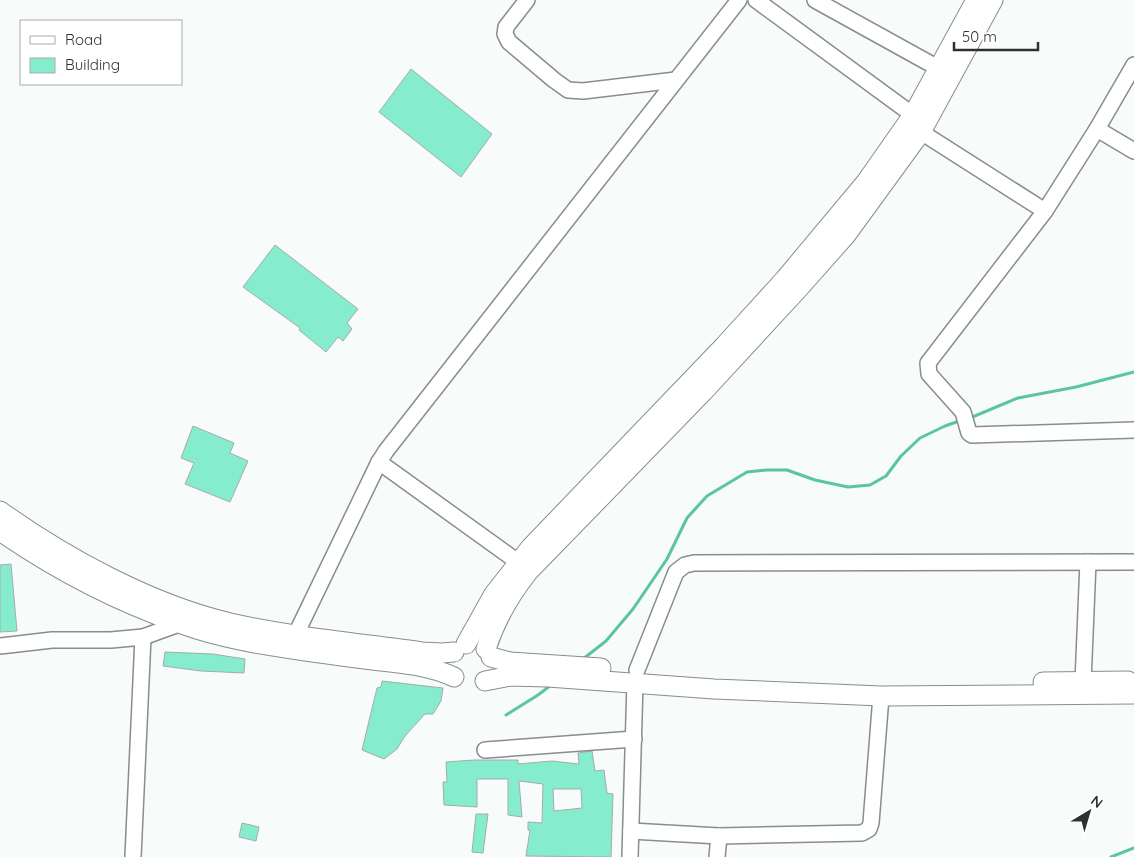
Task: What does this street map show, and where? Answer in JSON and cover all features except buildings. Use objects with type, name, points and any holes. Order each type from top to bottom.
[{"type":"main road","points":[[454,677],[450,664],[494,594],[518,562],[718,353],[785,279],[917,124],[938,68],[976,0]]},
{"type":"main road","points":[[485,681],[493,668],[489,653],[498,618],[515,589],[528,572],[703,392],[799,288],[864,212],[993,0]]},
{"type":"main road","points":[[0,510],[47,542],[86,564],[161,600],[192,612],[230,623],[296,634],[422,652],[442,653],[473,644],[510,662],[636,676],[817,684],[1134,681]]},
{"type":"main road","points":[[0,531],[65,572],[108,593],[179,624],[231,638],[286,648],[417,665],[444,672],[466,685],[472,686],[485,681],[510,676],[548,677],[572,670]]},
{"type":"main road","points":[[636,676],[714,688],[881,696],[1134,694]]},
{"type":"street","points":[[527,0],[506,27],[505,34],[508,42],[568,90],[583,91],[676,80]]},
{"type":"street","points":[[296,634],[379,462],[579,202],[738,0]]},
{"type":"street","points":[[756,0],[917,124],[1045,211]]},
{"type":"street","points":[[815,0],[938,68]]},
{"type":"street","points":[[1134,65],[1097,129],[1045,211],[928,363],[929,374],[963,412],[969,433],[972,435],[993,436],[1134,430]]},
{"type":"street","points":[[1097,129],[1134,151]]},
{"type":"street","points":[[379,462],[518,562]]},
{"type":"street","points":[[1083,682],[1088,562]]},
{"type":"street","points":[[630,857],[636,676],[676,572],[684,565],[703,563],[1134,562]]},
{"type":"street","points":[[0,646],[52,640],[112,640],[143,637],[179,624]]},
{"type":"street","points":[[133,857],[143,637]]},
{"type":"street","points":[[631,831],[719,836],[862,833],[869,829],[871,823],[881,696]]},
{"type":"street","points":[[485,750],[634,739]]},
{"type":"street","points":[[716,857],[719,836]]},
{"type":"waterway","points":[[970,418],[1018,398],[1076,387],[1134,372]]},
{"type":"waterway","points":[[583,659],[606,641],[633,609],[667,559],[687,518],[707,496],[747,472],[767,470],[787,470],[815,480],[848,487],[870,485],[886,476],[901,456],[920,438],[962,420]]},
{"type":"waterway","points":[[506,715],[551,685]]},
{"type":"waterway","points":[[1111,857],[1134,848]]}]
